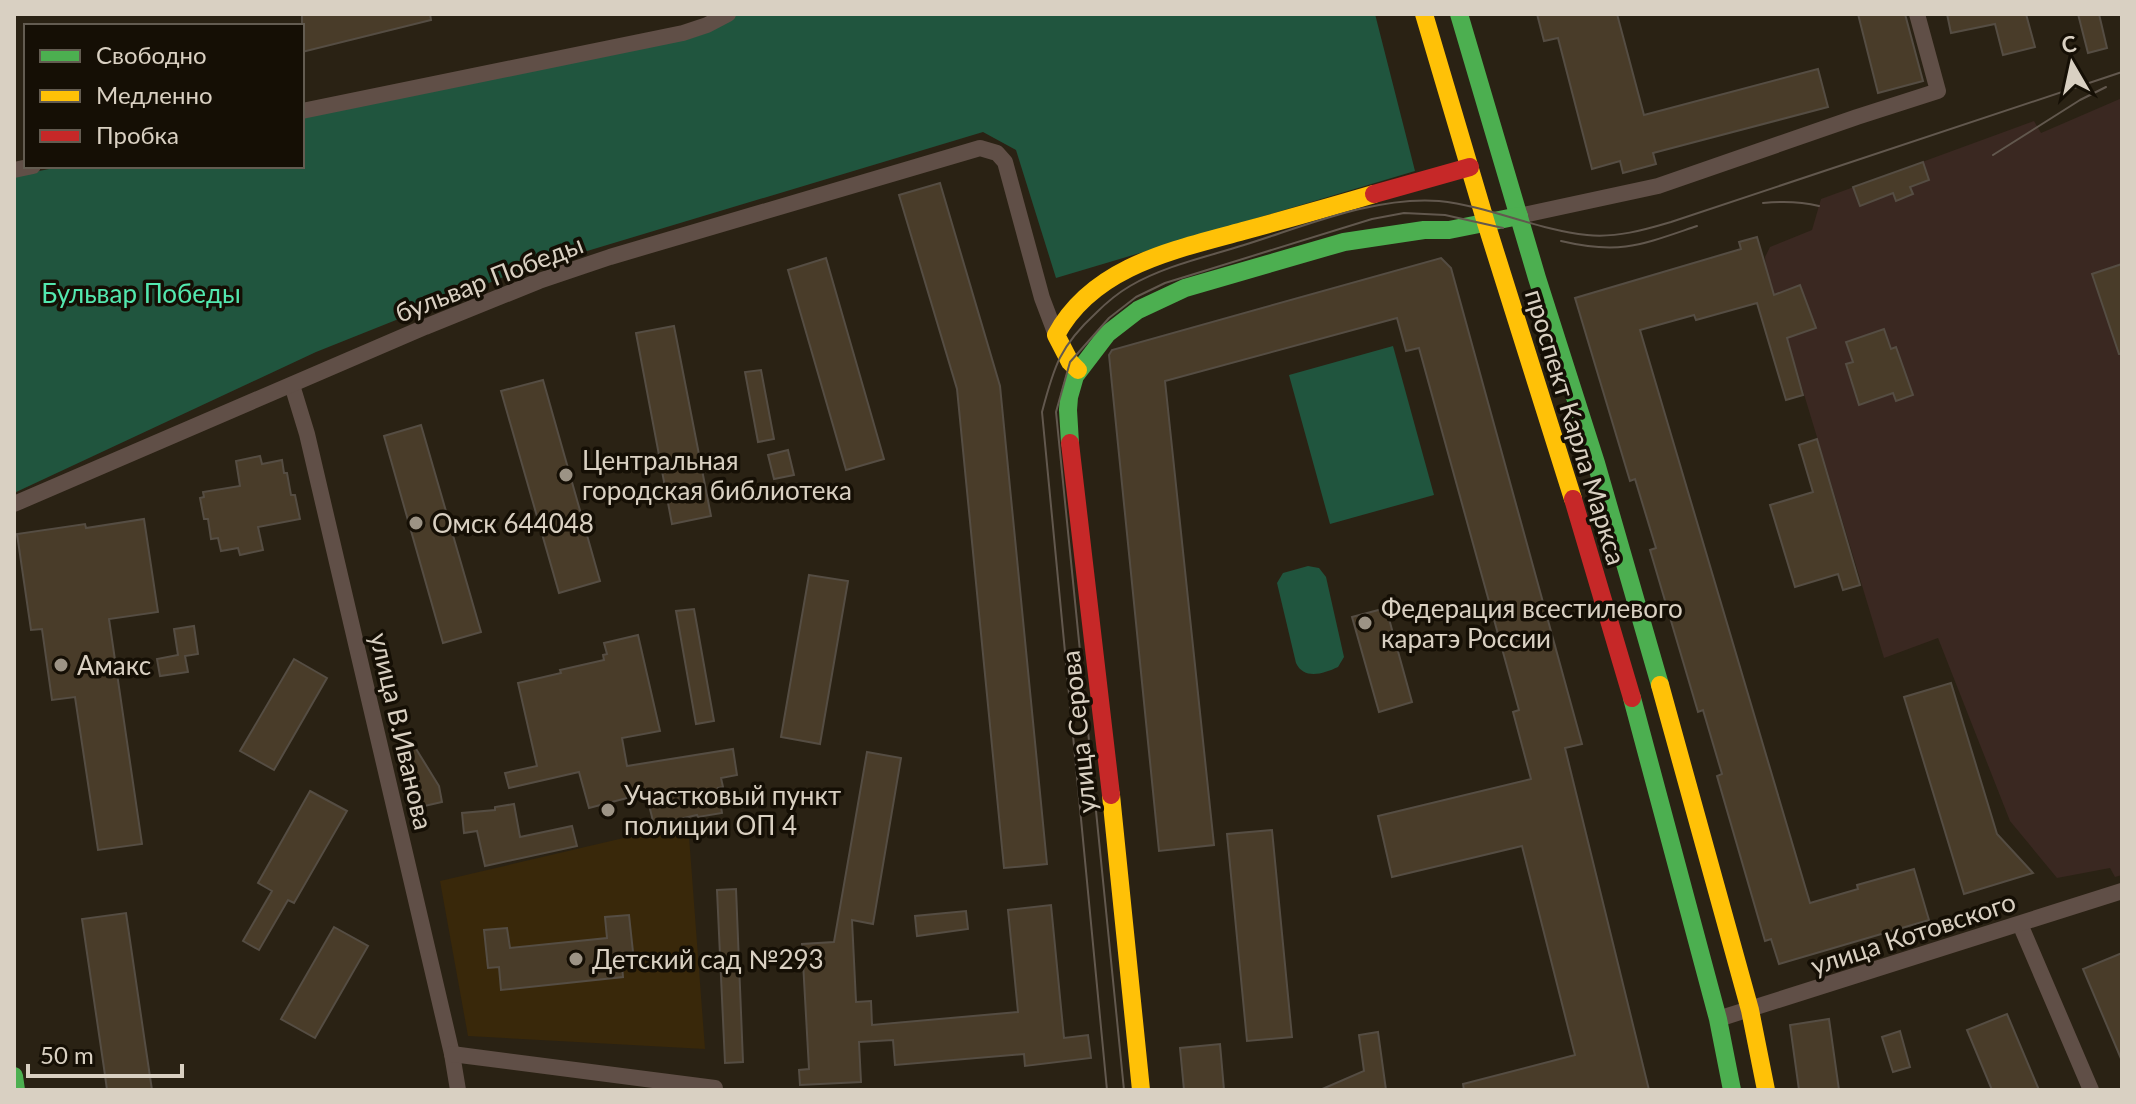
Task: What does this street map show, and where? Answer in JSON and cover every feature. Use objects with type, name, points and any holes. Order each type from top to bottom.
[{"type":"main road","name":"проспект Карла Маркса","points":[[1424,14],[1641,732],[1718,1019],[1732,1090]]},
{"type":"main road","name":"проспект Карла Маркса","points":[[1459,14],[1596,463],[1682,762],[1750,1010],[1766,1090]]},
{"type":"main road","points":[[1470,167],[1162,254],[1126,270],[1093,291],[1070,310],[1056,335],[1070,362],[1078,370],[1107,334],[1121,322],[1138,310],[1185,288],[1344,242],[1424,230],[1449,230],[1519,216]]},
{"type":"main road","name":"улица Серова","points":[[1078,370],[1068,410],[1073,478],[1121,881],[1141,1090]]},
{"type":"main road","points":[[14,1076],[16,1090]]},
{"type":"street","points":[[304,111],[683,33],[728,14]]},
{"type":"street","points":[[1519,216],[1658,186],[1938,91],[1917,14]]},
{"type":"street","name":"бульвар Победы","points":[[14,504],[539,281],[610,257],[980,148],[997,153],[1005,162],[1042,298],[1056,335]]},
{"type":"street","name":"улица В.Иванова","points":[[292,385],[307,434],[458,1090]]},
{"type":"street","name":"улица Котовского","points":[[1718,1019],[2122,891]]},
{"type":"street","points":[[2020,924],[2091,1090]]},
{"type":"street","points":[[452,1054],[715,1090]]},
{"type":"shaded area","points":[[2122,98],[2122,875],[2115,877],[2110,868],[2057,878],[2010,821],[1938,638],[1884,658],[1766,270],[1765,257],[1770,247],[1812,230],[1821,199],[2034,121],[2041,133]]},
{"type":"shaded area","name":"Детский сад №293","points":[[688,823],[705,1049],[468,1036],[440,881]]},
{"type":"green space","name":"Бульвар Победы","points":[[730,14],[1375,14],[1415,171],[1056,278],[1016,150],[983,132],[514,273],[316,352],[14,493],[14,176],[54,168],[304,168],[304,118]]},
{"type":"green space","points":[[1393,346],[1434,495],[1330,524],[1289,375]]},
{"type":"green space","points":[[1308,566],[1319,568],[1326,577],[1344,657],[1338,667],[1314,674],[1304,672],[1296,663],[1277,583],[1283,573]]},
{"type":"building","points":[[302,14],[430,14],[431,20],[304,52]]},
{"type":"building","points":[[1537,14],[1617,14],[1644,115],[1818,69],[1828,107],[1653,153],[1656,164],[1623,173],[1620,161],[1592,169],[1558,38],[1544,41]]},
{"type":"building","points":[[1858,14],[1905,14],[1923,81],[1878,93]]},
{"type":"building","points":[[1947,14],[2026,14],[2035,47],[2003,55],[1995,24],[1951,33]]},
{"type":"building","points":[[2078,14],[2099,14],[2107,48],[2088,53]]},
{"type":"building","points":[[1923,162],[1929,180],[1910,187],[1913,194],[1896,201],[1893,193],[1860,206],[1853,187]]},
{"type":"building","points":[[940,183],[1000,386],[1047,864],[1004,868],[957,389],[899,195]]},
{"type":"building","points":[[1757,237],[1774,295],[1800,285],[1816,328],[1787,338],[1803,395],[1786,400],[1757,303],[1696,320],[1694,315],[1640,330],[1810,903],[1858,889],[1857,885],[1914,869],[1929,920],[1779,964],[1771,939],[1765,941],[1717,776],[1722,774],[1703,710],[1698,712],[1650,550],[1656,548],[1635,479],[1630,481],[1575,298],[1741,249],[1739,242]]},
{"type":"building","points":[[826,258],[884,459],[846,470],[788,270]]},
{"type":"building","points":[[1441,258],[1451,268],[1582,744],[1565,748],[1649,1090],[1464,1090],[1463,1084],[1575,1055],[1522,846],[1392,877],[1378,816],[1531,779],[1513,712],[1519,710],[1419,348],[1406,351],[1397,318],[1165,381],[1214,845],[1159,851],[1109,355],[1112,350]]},
{"type":"building","points":[[2122,264],[2122,354],[2119,354],[2092,274]]},
{"type":"building","points":[[674,326],[711,516],[672,524],[636,333]]},
{"type":"building","points":[[1884,329],[1891,349],[1896,347],[1913,395],[1896,401],[1893,393],[1859,405],[1846,364],[1853,362],[1846,342]]},
{"type":"building","points":[[761,370],[774,439],[758,442],[745,372]]},
{"type":"building","points":[[543,380],[600,581],[559,593],[501,391]]},
{"type":"building","points":[[421,425],[481,632],[443,643],[384,436]]},
{"type":"building","points":[[1817,439],[1860,585],[1843,590],[1838,574],[1795,587],[1770,505],[1813,492],[1799,445]]},
{"type":"building","points":[[788,450],[794,475],[774,479],[768,455]]},
{"type":"building","points":[[260,456],[262,464],[282,460],[300,519],[258,527],[263,550],[240,555],[238,548],[221,551],[218,538],[211,539],[200,498],[204,497],[203,492],[240,486],[236,461]]},
{"type":"building","points":[[144,519],[158,612],[109,619],[142,844],[98,850],[75,697],[52,700],[42,629],[31,630],[17,534]]},
{"type":"building","points":[[809,575],[848,581],[820,744],[781,737]]},
{"type":"building","points":[[1386,608],[1412,702],[1379,712],[1352,617]]},
{"type":"building","points":[[694,609],[714,721],[696,724],[676,611]]},
{"type":"building","points":[[194,626],[198,654],[185,656],[188,672],[160,676],[157,659],[178,655],[174,629]]},
{"type":"building","points":[[638,635],[660,731],[622,738],[627,766],[733,749],[737,775],[721,778],[723,787],[718,788],[722,813],[654,825],[646,793],[589,808],[579,772],[509,788],[505,773],[537,766],[518,683],[604,660],[603,655],[607,654],[604,643]]},
{"type":"building","points":[[294,659],[327,678],[274,770],[240,751]]},
{"type":"building","points":[[1951,683],[1997,834],[2033,873],[1964,894],[1904,697]]},
{"type":"building","points":[[413,744],[439,786],[442,802],[411,809],[405,778],[410,775],[399,753]]},
{"type":"building","points":[[867,752],[901,758],[873,924],[852,920],[856,1002],[871,1001],[872,1025],[1018,1012],[1008,910],[1051,905],[1064,1038],[1088,1035],[1091,1058],[1025,1066],[1024,1054],[895,1065],[893,1040],[859,1042],[861,1082],[800,1085],[799,1070],[809,1069],[802,944],[834,942]]},
{"type":"building","points":[[310,791],[347,811],[294,903],[288,900],[259,950],[243,941],[272,891],[258,883]]},
{"type":"building","points":[[514,804],[520,837],[572,826],[577,846],[485,866],[477,831],[464,833],[462,813],[495,810],[495,807]]},
{"type":"building","points":[[1272,830],[1292,1037],[1247,1041],[1227,834]]},
{"type":"building","points":[[736,889],[743,1062],[725,1063],[717,890]]},
{"type":"building","points":[[966,911],[968,929],[917,936],[915,916]]},
{"type":"building","points":[[126,913],[152,1090],[107,1090],[82,919]]},
{"type":"building","points":[[629,915],[633,952],[621,954],[623,977],[501,990],[499,967],[488,968],[484,930],[507,928],[510,948],[607,938],[605,917]]},
{"type":"building","points":[[334,927],[368,946],[315,1038],[281,1019]]},
{"type":"building","points":[[2122,953],[2122,1061],[2083,969]]},
{"type":"building","points":[[2007,1014],[2039,1090],[1992,1090],[1967,1030]]},
{"type":"building","points":[[1829,1019],[1839,1090],[1799,1090],[1790,1025]]},
{"type":"building","points":[[1900,1031],[1910,1067],[1893,1072],[1882,1037]]},
{"type":"building","points":[[1378,1032],[1386,1090],[1320,1090],[1364,1071],[1359,1035]]},
{"type":"building","points":[[1220,1044],[1224,1090],[1184,1090],[1180,1048]]},
{"type":"tram line","points":[[1107,1090],[1042,412],[1060,358],[1084,325],[1121,292],[1157,273],[1365,208],[1390,203],[1439,201],[1568,232],[1598,236],[1630,233],[2122,72]]},
{"type":"tram line","points":[[1993,155],[2106,87]]},
{"type":"tram line","points":[[1763,203],[1791,202],[1819,206]]},
{"type":"tram line","points":[[1124,1090],[1056,412],[1070,362],[1109,318],[1136,297],[1165,283],[1372,219],[1404,213],[1445,215],[1503,228]]},
{"type":"tram line","points":[[1561,241],[1599,247],[1630,246],[1697,226]]},
{"type":"traffic: fast","points":[[1459,14],[1660,685]]},
{"type":"traffic: fast","points":[[1070,443],[1068,410],[1075,376],[1107,334],[1138,310],[1185,288],[1344,242],[1424,230],[1449,230],[1519,216]]},
{"type":"traffic: fast","points":[[1632,698],[1718,1019],[1732,1090]]},
{"type":"traffic: fast","points":[[14,1076],[16,1090]]},
{"type":"traffic: slow","points":[[1424,14],[1573,499]]},
{"type":"traffic: slow","points":[[1078,370],[1070,362],[1056,335],[1091,292],[1113,277],[1163,254],[1374,194]]},
{"type":"traffic: slow","points":[[1660,685],[1750,1010],[1766,1090]]},
{"type":"traffic: slow","points":[[1111,795],[1141,1090]]},
{"type":"traffic: jam","points":[[1374,194],[1470,167]]},
{"type":"traffic: jam","points":[[1070,443],[1111,795]]},
{"type":"traffic: jam","points":[[1573,499],[1632,698]]},
{"type":"place","name":"Центральная городская библиотека","points":[[566,475]]},
{"type":"place","name":"Омск 644048","points":[[416,523]]},
{"type":"place","name":"Федерация всестилевого каратэ России","points":[[1365,623]]},
{"type":"place","name":"Амакс","points":[[61,665]]},
{"type":"place","name":"Участковый пункт полиции ОП 4","points":[[608,810]]},
{"type":"place","name":"Детский сад №293","points":[[576,959]]}]
